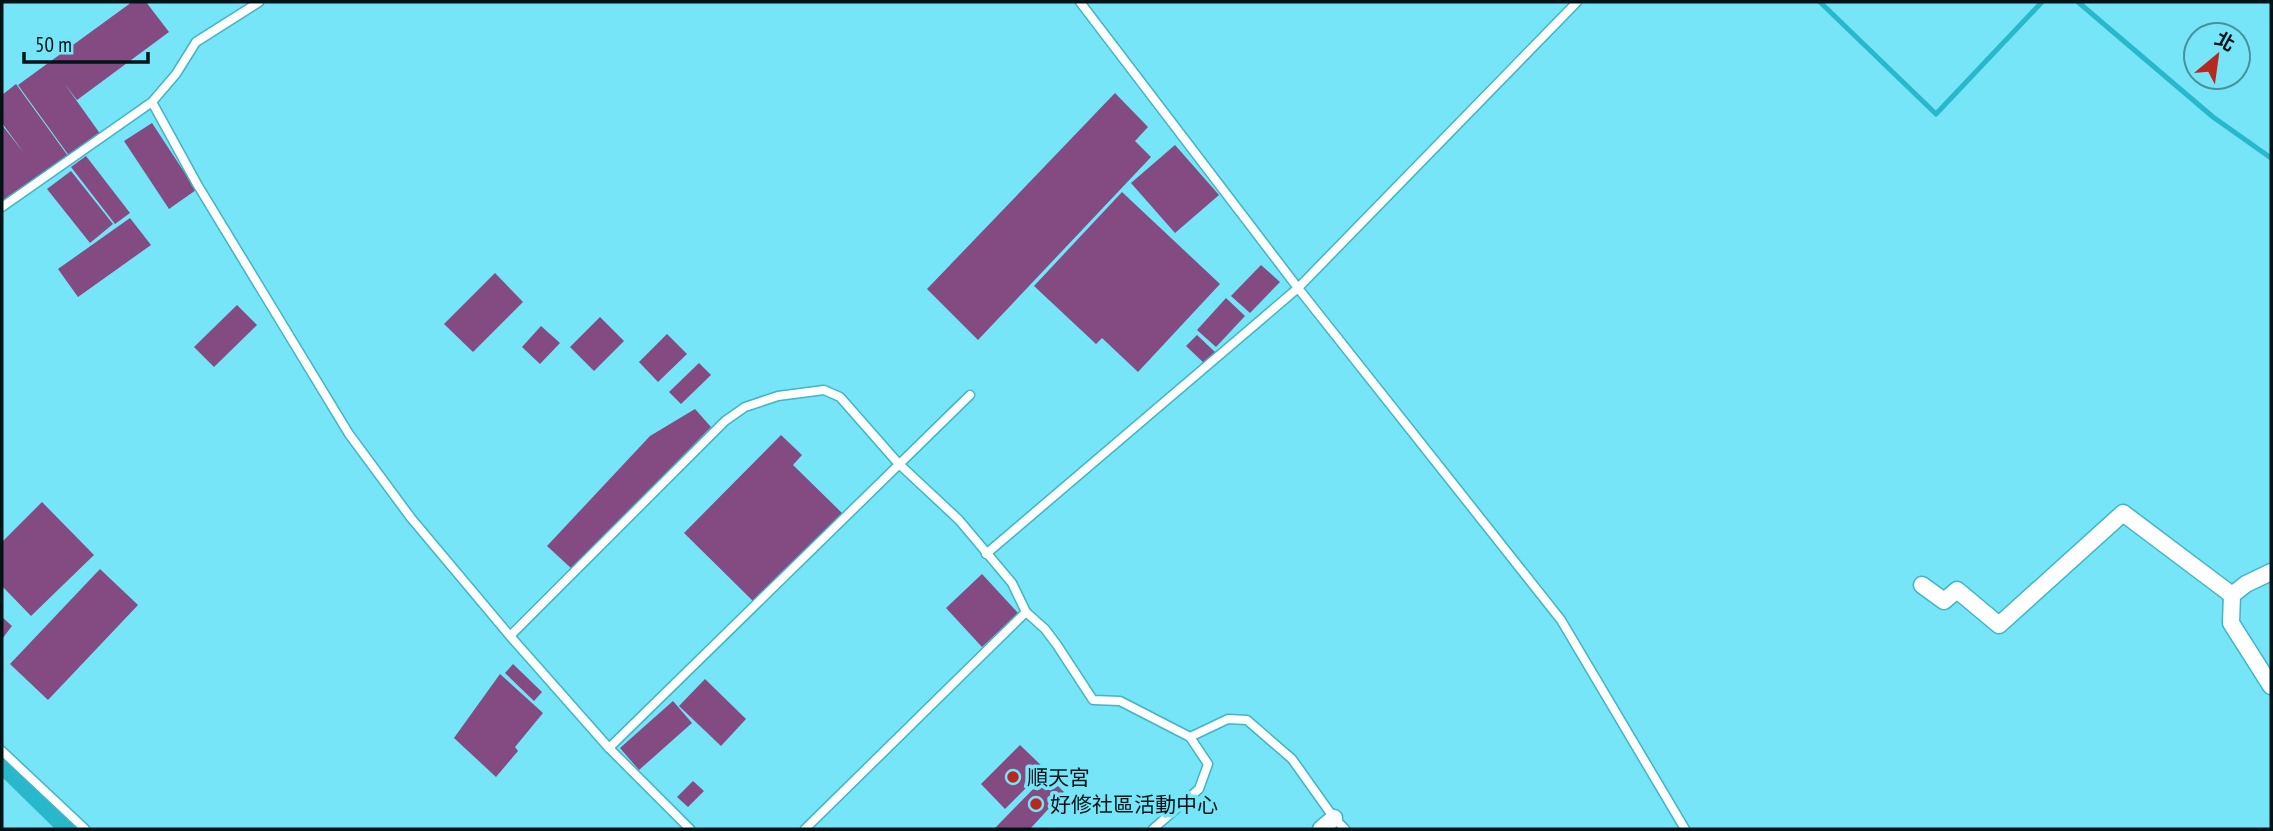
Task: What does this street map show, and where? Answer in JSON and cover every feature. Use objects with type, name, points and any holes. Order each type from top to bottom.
[{"type":"street","points":[[1922,585],[1944,601],[1957,590],[1999,625],[2123,513],[2232,595]]},
{"type":"street","points":[[2271,572],[2246,584],[2232,595],[2231,623],[2271,686]]},
{"type":"street","points":[[1321,829],[1339,824]]},
{"type":"lane","points":[[2,207],[152,102],[176,74],[195,42],[258,2]]},
{"type":"lane","points":[[1080,2],[1298,288],[1561,620],[1685,829]]},
{"type":"lane","points":[[986,554],[1298,288],[1577,2]]},
{"type":"lane","points":[[152,102],[203,195],[349,434],[411,518],[609,748],[690,829]]},
{"type":"lane","points":[[510,636],[726,421],[745,407],[778,396],[824,390],[840,397],[898,463],[959,520],[1012,583],[1026,612],[1045,629],[1093,700],[1120,701],[1190,737],[1208,764],[1199,789],[1153,829]]},
{"type":"lane","points":[[609,748],[970,395]]},
{"type":"lane","points":[[805,829],[1026,612]]},
{"type":"lane","points":[[1190,737],[1228,719],[1247,720],[1292,759],[1339,824]]},
{"type":"lane","points":[[2,751],[85,829]]},
{"type":"water","points":[[2,749],[84,829],[55,829],[2,777]]},
{"type":"building","points":[[132,2],[146,2],[169,32],[77,100],[64,83],[101,135],[70,157],[18,85]]},
{"type":"building","points":[[16,84],[68,156],[2,203],[2,125],[24,153],[2,123],[2,95]]},
{"type":"building","points":[[1115,93],[1148,127],[1135,141],[1151,157],[978,340],[927,289]]},
{"type":"building","points":[[152,123],[196,190],[169,209],[124,141]]},
{"type":"building","points":[[1175,145],[1219,195],[1175,233],[1131,183]]},
{"type":"building","points":[[86,156],[130,213],[115,224],[71,167]]},
{"type":"building","points":[[71,171],[113,224],[90,243],[47,189]]},
{"type":"building","points":[[1122,192],[1220,284],[1138,372],[1102,338],[1096,344],[1034,286]]},
{"type":"building","points":[[130,218],[151,245],[78,297],[58,269]]},
{"type":"building","points":[[1261,265],[1280,282],[1250,313],[1231,296]]},
{"type":"building","points":[[495,273],[523,302],[473,352],[444,324]]},
{"type":"building","points":[[1226,298],[1245,316],[1216,347],[1197,330]]},
{"type":"building","points":[[237,305],[257,325],[214,367],[194,347]]},
{"type":"building","points":[[600,317],[624,341],[594,371],[570,347]]},
{"type":"building","points":[[541,326],[560,343],[540,364],[522,347]]},
{"type":"building","points":[[667,334],[687,354],[658,382],[639,362]]},
{"type":"building","points":[[1197,335],[1215,352],[1204,363],[1186,346]]},
{"type":"building","points":[[699,363],[711,375],[681,404],[669,392]]},
{"type":"building","points":[[695,409],[711,427],[572,569],[547,546],[650,436]]},
{"type":"building","points":[[781,435],[802,455],[793,465],[842,513],[754,602],[684,533]]},
{"type":"building","points":[[42,502],[94,555],[31,616],[2,586],[2,542]]},
{"type":"building","points":[[100,569],[138,605],[48,700],[10,664]]},
{"type":"building","points":[[982,574],[1018,613],[982,647],[946,608]]},
{"type":"building","points":[[2,617],[12,626],[2,639]]},
{"type":"building","points":[[513,664],[542,692],[534,701],[505,673]]},
{"type":"building","points":[[500,674],[543,713],[515,747],[518,751],[496,777],[454,738]]},
{"type":"building","points":[[705,679],[746,719],[721,746],[679,706]]},
{"type":"building","points":[[673,701],[692,723],[639,770],[620,748]]},
{"type":"building","name":"順天宮","points":[[1020,745],[1045,769],[1005,809],[981,784]]},
{"type":"building","name":"好修社區活動中心","points":[[1047,775],[1064,792],[1030,829],[994,829]]},
{"type":"building","points":[[693,781],[704,791],[688,807],[677,797]]},
{"type":"waterway","points":[[1820,2],[1936,114],[2042,2]]},
{"type":"waterway","points":[[2078,2],[2213,117],[2271,158]]},
{"type":"place","name":"順天宮","points":[[1013,777]]},
{"type":"place","name":"好修社區活動中心","points":[[1036,804]]}]
